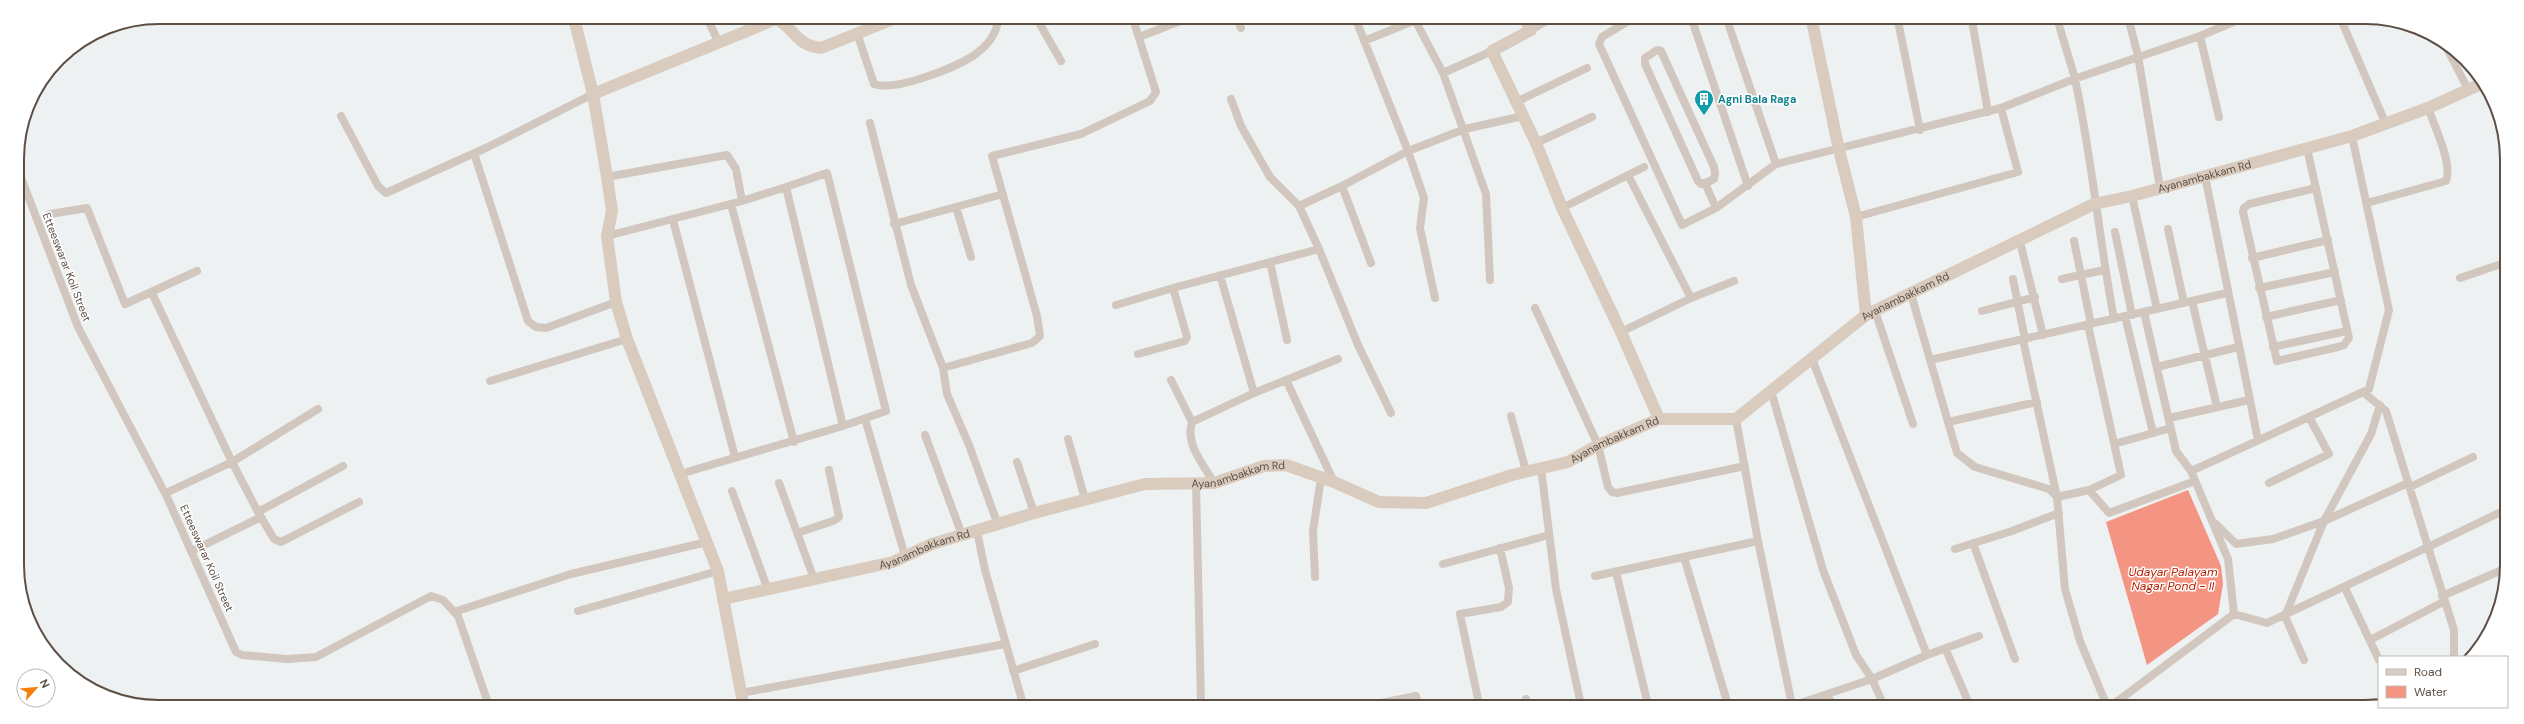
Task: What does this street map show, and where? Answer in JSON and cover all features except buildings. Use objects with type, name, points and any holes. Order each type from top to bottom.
[{"type":"street","points":[[576,24],[593,94],[612,211],[607,236],[616,302],[627,338],[718,571],[742,698],[1005,644]]},
{"type":"street","points":[[710,24],[719,43]]},
{"type":"street","points":[[341,116],[378,186],[386,193],[474,154],[593,94],[764,24]]},
{"type":"street","points":[[788,24],[796,39],[808,47],[821,48],[880,24]]},
{"type":"street","points":[[857,33],[874,84],[889,86],[924,77],[973,56],[992,37],[997,24]]},
{"type":"street","points":[[1040,24],[1061,61]]},
{"type":"street","points":[[943,368],[1032,342],[1040,336],[1037,316],[992,156],[1081,134],[1150,101],[1156,92],[1135,24]]},
{"type":"street","points":[[1139,37],[1173,24]]},
{"type":"street","points":[[1239,24],[1241,28]]},
{"type":"street","points":[[1358,24],[1408,152],[1424,198],[1420,228],[1435,298]]},
{"type":"street","points":[[1364,41],[1405,24]]},
{"type":"street","points":[[1417,24],[1443,73],[1465,128],[1486,194],[1490,280]]},
{"type":"street","points":[[1623,24],[1602,37],[1599,44],[1682,225],[1716,208],[1776,164],[1920,130],[2001,108],[2074,79],[2200,36],[2229,24]]},
{"type":"street","points":[[1693,24],[1748,186]]},
{"type":"street","points":[[1728,24],[1776,164]]},
{"type":"street","points":[[1813,24],[1839,150],[1856,217],[1870,313],[1913,424]]},
{"type":"street","points":[[1899,24],[1920,130]]},
{"type":"street","points":[[1973,24],[1988,112]]},
{"type":"street","points":[[2059,24],[2074,79],[2087,144],[2104,270],[2114,319]]},
{"type":"street","points":[[2130,24],[2138,56],[2160,188]]},
{"type":"street","points":[[2343,24],[2385,122]]},
{"type":"street","points":[[1443,73],[1492,51],[1528,25]]},
{"type":"street","points":[[2200,36],[2219,117]]},
{"type":"street","points":[[1657,50],[1661,51],[1714,167],[1714,179],[1705,183],[1701,184],[1698,181],[1645,64],[1645,58],[1657,50]]},
{"type":"street","points":[[1492,51],[1536,143],[1562,208],[1621,332],[1659,419]]},
{"type":"street","points":[[2450,55],[2469,91]]},
{"type":"street","points":[[1516,102],[1587,68]]},
{"type":"street","name":"Ayanambakkam Rd","points":[[723,599],[893,562],[932,544],[1034,513],[1145,484],[1214,482],[1264,466],[1286,465],[1334,482],[1379,502],[1426,503],[1526,472],[1568,462],[1598,445],[1659,419],[1736,419],[1870,313],[2020,242],[2094,204],[2132,196],[2352,136],[2385,122],[2428,108],[2478,86]]},
{"type":"street","points":[[1231,98],[1241,126],[1270,177],[1298,206],[1319,249],[1358,345],[1391,413]]},
{"type":"street","points":[[1856,217],[2018,172],[2001,108]]},
{"type":"street","points":[[2367,203],[2446,181],[2448,175],[2445,158],[2428,108]]},
{"type":"street","points":[[1298,206],[1342,186],[1408,152],[1465,128],[1523,116]]},
{"type":"street","points":[[1536,143],[1592,117]]},
{"type":"street","points":[[870,123],[894,224],[911,285],[943,368],[947,394],[969,445],[998,525]]},
{"type":"street","points":[[2191,471],[2370,389],[2389,310],[2352,136]]},
{"type":"street","points":[[2307,148],[2342,300],[2349,338],[2344,345],[2277,361],[2244,224],[2244,208],[2250,204],[2316,188]]},
{"type":"street","points":[[474,154],[528,321],[536,327],[546,328],[616,302]]},
{"type":"street","points":[[607,177],[727,155],[736,169],[742,201]]},
{"type":"street","points":[[1562,208],[1644,167]]},
{"type":"street","points":[[607,236],[742,201],[827,173],[886,411],[794,442],[735,457],[680,474]]},
{"type":"street","points":[[1628,175],[1692,298]]},
{"type":"street","points":[[2205,176],[2227,293],[2258,440]]},
{"type":"street","points":[[1705,183],[1716,208]]},
{"type":"street","name":"Etteeswarar Koil Street","points":[[24,185],[78,327],[166,493],[231,644],[236,652],[242,655],[287,659],[316,657],[431,596],[443,600],[458,616],[487,700]]},
{"type":"street","points":[[1342,186],[1371,263]]},
{"type":"street","points":[[786,187],[843,426]]},
{"type":"street","points":[[894,224],[1003,194]]},
{"type":"street","points":[[2132,196],[2157,309]]},
{"type":"street","points":[[731,204],[794,442]]},
{"type":"street","points":[[956,207],[971,257]]},
{"type":"street","points":[[50,214],[87,208],[125,304],[152,293],[197,270]]},
{"type":"street","points":[[673,220],[735,457]]},
{"type":"street","points":[[2168,229],[2217,407]]},
{"type":"street","points":[[2115,232],[2128,315],[2153,433]]},
{"type":"street","points":[[2252,258],[2328,240]]},
{"type":"street","points":[[2057,497],[2089,490],[2121,475],[2074,241]]},
{"type":"street","points":[[2020,242],[2043,335]]},
{"type":"street","points":[[1116,305],[1220,275],[1319,249]]},
{"type":"street","points":[[1270,262],[1287,340]]},
{"type":"street","points":[[2460,278],[2500,264]]},
{"type":"street","points":[[2062,279],[2104,270]]},
{"type":"street","points":[[2260,288],[2335,272]]},
{"type":"street","points":[[1220,275],[1254,393]]},
{"type":"street","points":[[2013,279],[2024,340],[2060,512],[2065,589],[2080,641],[2104,700]]},
{"type":"street","points":[[1621,332],[1692,298],[1734,281]]},
{"type":"street","points":[[1138,354],[1185,341],[1187,337],[1173,288]]},
{"type":"street","points":[[152,293],[232,462],[274,539],[281,542],[359,502]]},
{"type":"street","points":[[1930,360],[2227,293]]},
{"type":"street","points":[[1910,294],[1957,453],[1975,467],[2049,489],[2057,497]]},
{"type":"street","points":[[1982,311],[2034,297]]},
{"type":"street","points":[[2266,317],[2342,300]]},
{"type":"street","points":[[1535,308],[1598,445],[1608,487],[1612,492],[1618,494],[1745,466]]},
{"type":"street","points":[[2144,312],[2176,451],[2191,471],[2228,560],[2234,614]]},
{"type":"street","points":[[2273,347],[2347,331]]},
{"type":"street","points":[[490,381],[627,338]]},
{"type":"street","points":[[2157,367],[2238,347]]},
{"type":"street","points":[[1192,422],[1254,393],[1287,382],[1338,359]]},
{"type":"street","points":[[1812,359],[1927,655]]},
{"type":"street","points":[[1171,380],[1192,422],[1190,430],[1192,445],[1214,482]]},
{"type":"street","points":[[1287,382],[1334,482]]},
{"type":"street","points":[[1771,391],[1823,570],[1856,655],[1872,679],[1881,700]]},
{"type":"street","points":[[2363,392],[2386,411],[2454,630],[2454,656]]},
{"type":"street","points":[[2169,418],[2250,400]]},
{"type":"street","points":[[1948,422],[2037,402]]},
{"type":"street","points":[[2304,660],[2284,616],[2324,521],[2371,434],[2380,405]]},
{"type":"street","points":[[166,493],[232,462],[318,409]]},
{"type":"street","points":[[1511,416],[1526,472]]},
{"type":"street","points":[[2270,483],[2329,454],[2309,417]]},
{"type":"street","points":[[864,419],[905,556]]},
{"type":"street","points":[[1736,419],[1758,541],[1791,700]]},
{"type":"street","points":[[2114,444],[2171,428]]},
{"type":"street","points":[[925,435],[962,535]]},
{"type":"street","points":[[1068,439],[1084,499]]},
{"type":"street","points":[[2212,520],[2236,544],[2274,539],[2324,521],[2473,457]]},
{"type":"street","points":[[1017,462],[1034,513]]},
{"type":"street","points":[[192,551],[343,466]]},
{"type":"street","points":[[1541,468],[1556,589],[1580,700]]},
{"type":"street","points":[[797,533],[832,521],[839,517],[829,470]]},
{"type":"street","points":[[1315,577],[1313,531],[1321,478]]},
{"type":"street","points":[[2089,490],[2109,513],[2195,481]]},
{"type":"street","points":[[779,483],[814,579]]},
{"type":"street","points":[[1196,483],[1201,700]]},
{"type":"street","points":[[732,491],[768,590]]},
{"type":"street","points":[[1955,549],[2060,512]]},
{"type":"street","points":[[2234,614],[2267,624],[2345,588],[2500,512]]},
{"type":"street","points":[[977,531],[1005,644],[1022,700]]},
{"type":"street","points":[[1444,564],[1549,535]]},
{"type":"street","points":[[1595,576],[1758,541]]},
{"type":"street","points":[[454,612],[571,574],[707,542]]},
{"type":"street","points":[[1972,543],[2015,659]]},
{"type":"street","points":[[1478,700],[1460,614],[1501,606],[1508,602],[1510,588],[1500,548]]},
{"type":"street","points":[[1684,557],[1727,700]]},
{"type":"street","points":[[578,611],[718,571]]},
{"type":"street","points":[[2370,640],[2444,599],[2500,571]]},
{"type":"street","points":[[1616,572],[1647,700]]},
{"type":"street","points":[[2345,588],[2378,658]]},
{"type":"street","points":[[2119,700],[2234,614]]},
{"type":"street","points":[[1808,700],[1872,679],[1927,655],[1946,650],[1979,636]]},
{"type":"street","points":[[1013,671],[1095,644]]},
{"type":"street","points":[[1946,650],[1967,700]]},
{"type":"street","points":[[1828,694],[1830,700]]},
{"type":"street","points":[[1396,700],[1416,696],[1417,700]]},
{"type":"water","name":"Udayar Palayam Nagar Pond - II","points":[[2188,490],[2221,566],[2223,584],[2218,614],[2147,665],[2106,522]]},
{"type":"place","name":"Agni Bala Raga","points":[[1704,116]]}]
